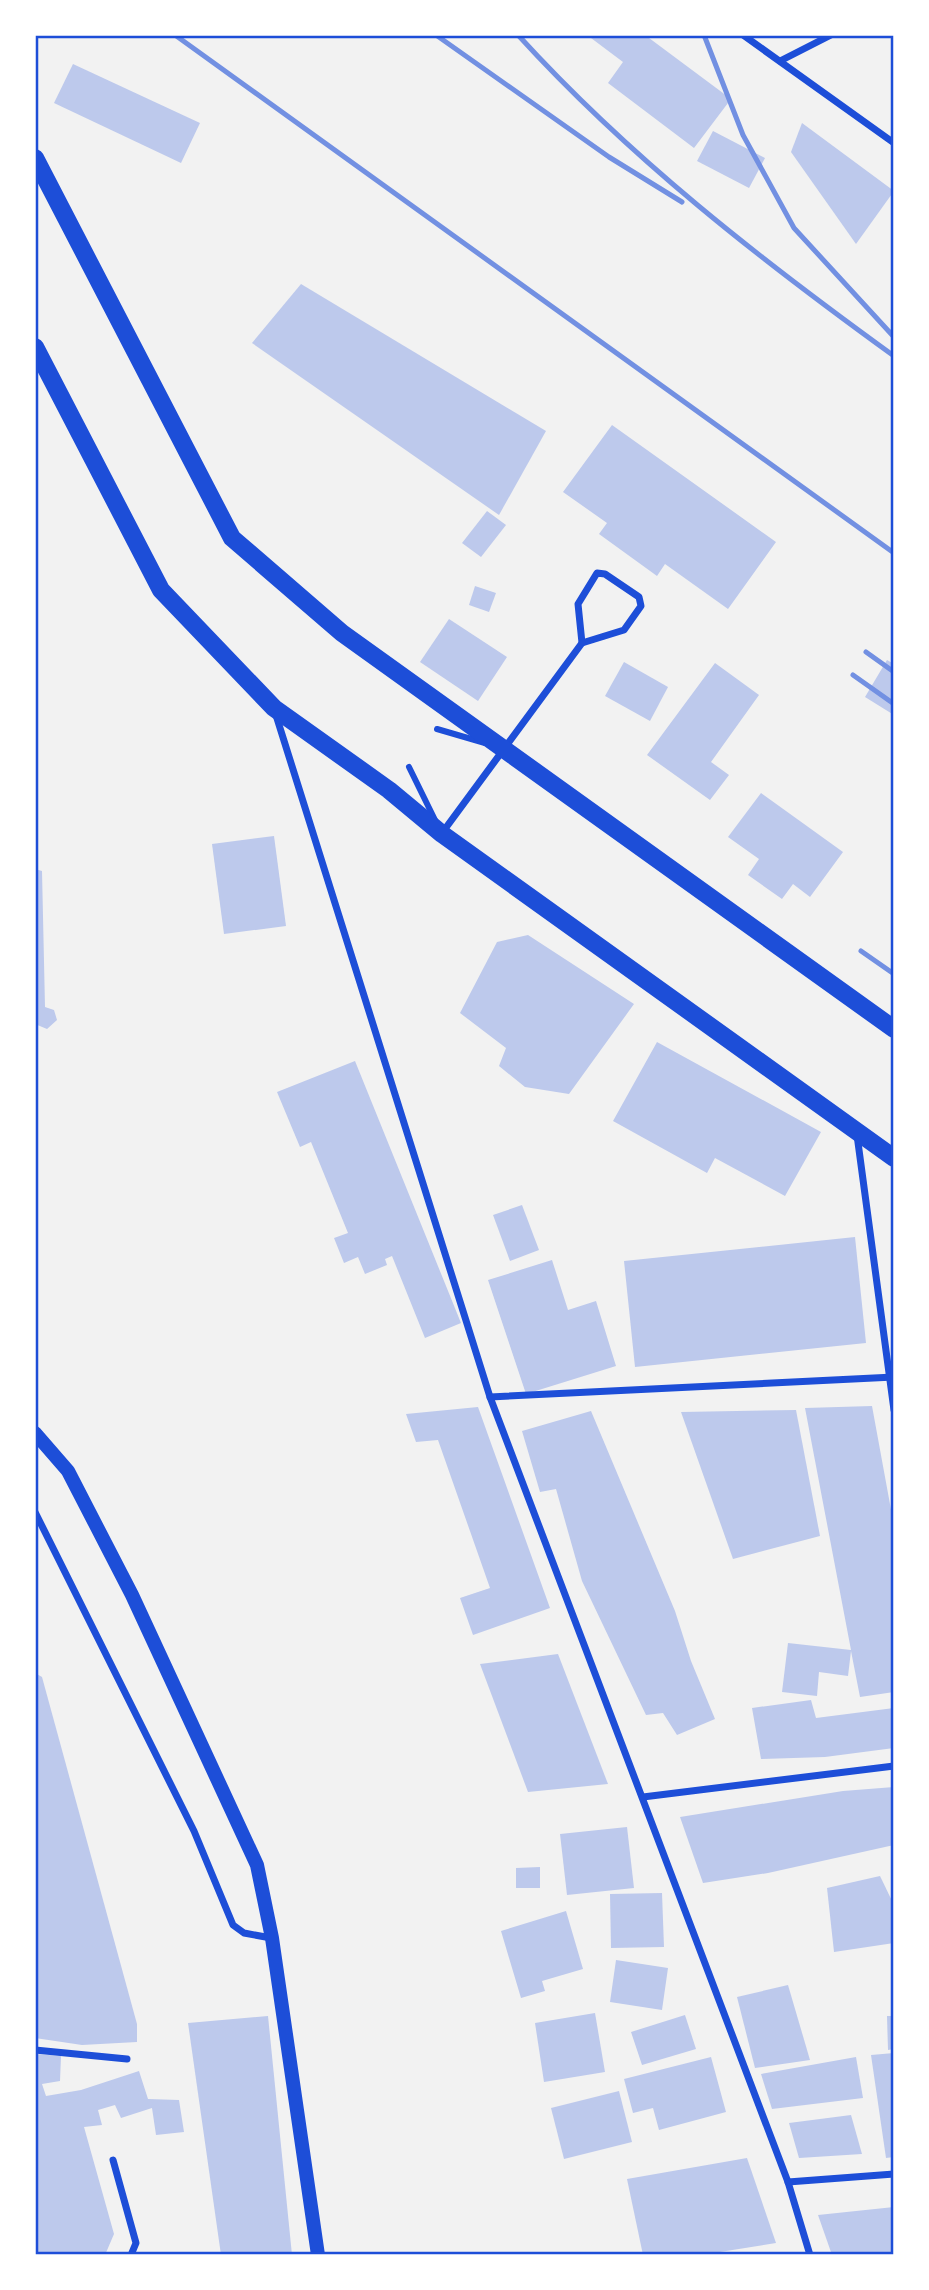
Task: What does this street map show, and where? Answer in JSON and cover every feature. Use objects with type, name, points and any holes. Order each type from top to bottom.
[{"type":"main road","points":[[35,158],[232,538],[342,633],[466,725],[504,749],[894,1029]]},
{"type":"main road","points":[[35,347],[161,590],[274,708],[389,790],[442,834],[894,1158]]},
{"type":"main road","points":[[35,1433],[68,1471],[132,1595],[257,1865],[272,1938],[318,2255]]},
{"type":"street","points":[[743,35],[894,143]]},
{"type":"street","points":[[780,61],[831,35]]},
{"type":"street","points":[[409,767],[442,834],[582,643],[624,630],[641,606],[639,597],[605,574],[597,573],[578,604],[582,643]]},
{"type":"street","points":[[274,708],[490,1397],[788,2182],[810,2255]]},
{"type":"street","points":[[437,729],[504,749]]},
{"type":"street","points":[[857,1130],[894,1409]]},
{"type":"street","points":[[490,1397],[891,1377]]},
{"type":"street","points":[[35,1512],[194,1831],[233,1926],[244,1933],[272,1938]]},
{"type":"street","points":[[643,1797],[894,1766]]},
{"type":"street","points":[[35,2050],[127,2059]]},
{"type":"street","points":[[113,2160],[136,2243],[131,2255]]},
{"type":"street","points":[[788,2182],[894,2174]]},
{"type":"building","points":[[587,35],[645,35],[731,99],[694,148],[608,83],[623,62]]},
{"type":"building","points":[[73,64],[200,123],[181,163],[54,103]]},
{"type":"building","points":[[802,123],[894,191],[856,244],[791,152]]},
{"type":"building","points":[[713,131],[765,158],[749,188],[697,161]]},
{"type":"building","points":[[301,284],[546,431],[499,515],[252,343]]},
{"type":"building","points":[[612,425],[776,542],[728,609],[665,564],[657,576],[599,534],[607,523],[563,492]]},
{"type":"building","points":[[487,511],[506,525],[481,557],[462,543]]},
{"type":"building","points":[[475,586],[496,593],[489,612],[469,605]]},
{"type":"building","points":[[449,619],[507,657],[478,701],[420,662]]},
{"type":"building","points":[[887,660],[894,664],[894,715],[865,697]]},
{"type":"building","points":[[624,662],[668,687],[650,721],[605,696]]},
{"type":"building","points":[[715,663],[759,695],[711,762],[729,775],[710,800],[647,755]]},
{"type":"building","points":[[761,793],[843,852],[810,897],[793,884],[782,899],[748,875],[759,859],[728,837]]},
{"type":"building","points":[[274,836],[286,926],[224,934],[212,844]]},
{"type":"building","points":[[35,869],[42,871],[45,1007],[54,1010],[57,1020],[47,1029],[35,1024]]},
{"type":"building","points":[[528,935],[634,1004],[569,1094],[525,1087],[499,1066],[506,1048],[460,1013],[497,942]]},
{"type":"building","points":[[657,1042],[821,1132],[785,1196],[715,1158],[707,1173],[613,1121]]},
{"type":"building","points":[[355,1061],[461,1323],[425,1338],[392,1256],[385,1259],[387,1265],[365,1274],[358,1257],[344,1263],[334,1238],[348,1233],[311,1142],[300,1147],[277,1092]]},
{"type":"building","points":[[522,1205],[539,1250],[510,1261],[493,1215]]},
{"type":"building","points":[[855,1237],[866,1343],[635,1367],[624,1261]]},
{"type":"building","points":[[552,1260],[568,1310],[596,1301],[616,1366],[526,1394],[488,1280]]},
{"type":"building","points":[[872,1406],[894,1526],[894,1692],[860,1697],[851,1651],[848,1676],[819,1672],[817,1696],[782,1692],[788,1643],[851,1650],[805,1408]]},
{"type":"building","points":[[478,1407],[550,1608],[473,1635],[460,1598],[490,1588],[438,1440],[416,1442],[406,1414]]},
{"type":"building","points":[[796,1410],[820,1536],[733,1559],[681,1412]]},
{"type":"building","points":[[591,1411],[675,1611],[691,1661],[715,1719],[677,1735],[663,1713],[646,1715],[582,1581],[556,1489],[540,1492],[522,1431]]},
{"type":"building","points":[[558,1654],[608,1784],[528,1792],[480,1664]]},
{"type":"building","points":[[35,1673],[42,1677],[137,2024],[137,2042],[82,2045],[35,2038]]},
{"type":"building","points":[[811,1700],[816,1718],[894,1708],[894,1748],[825,1757],[761,1759],[752,1708]]},
{"type":"building","points":[[894,1787],[894,1845],[768,1873],[703,1883],[680,1817],[843,1791]]},
{"type":"building","points":[[627,1827],[634,1888],[567,1895],[560,1834]]},
{"type":"building","points":[[540,1867],[540,1888],[516,1888],[516,1868]]},
{"type":"building","points":[[880,1876],[894,1905],[894,1943],[834,1952],[827,1888]]},
{"type":"building","points":[[662,1893],[664,1947],[611,1948],[610,1894]]},
{"type":"building","points":[[566,1911],[583,1969],[542,1981],[545,1991],[521,1998],[501,1931]]},
{"type":"building","points":[[616,1960],[668,1968],[662,2010],[610,2002]]},
{"type":"building","points":[[788,1985],[810,2060],[755,2068],[737,1997]]},
{"type":"building","points":[[595,2013],[605,2072],[544,2082],[535,2023]]},
{"type":"building","points":[[685,2015],[696,2049],[642,2065],[631,2032]]},
{"type":"building","points":[[268,2016],[292,2255],[221,2255],[188,2023]]},
{"type":"building","points":[[887,2016],[894,2016],[894,2049],[888,2050]]},
{"type":"building","points":[[894,2053],[894,2157],[886,2158],[871,2055]]},
{"type":"building","points":[[35,2054],[61,2056],[60,2081],[42,2084],[46,2096],[81,2090],[139,2071],[148,2099],[179,2100],[184,2132],[156,2135],[152,2108],[121,2118],[115,2105],[98,2110],[102,2125],[84,2127],[114,2234],[105,2255],[35,2255]]},
{"type":"building","points":[[711,2057],[726,2112],[659,2130],[653,2108],[633,2113],[624,2079]]},
{"type":"building","points":[[856,2057],[863,2098],[772,2109],[761,2074]]},
{"type":"building","points":[[619,2091],[632,2142],[564,2159],[551,2108]]},
{"type":"building","points":[[851,2115],[862,2154],[799,2158],[789,2123]]},
{"type":"building","points":[[747,2158],[776,2243],[701,2255],[643,2255],[627,2179]]},
{"type":"building","points":[[894,2207],[894,2255],[832,2255],[818,2215]]},
{"type":"railway","points":[[175,35],[894,553]]},
{"type":"railway","points":[[436,35],[609,157],[682,202]]},
{"type":"railway","points":[[518,35],[561,80],[651,165],[794,282],[894,356]]},
{"type":"railway","points":[[704,35],[743,135],[794,228],[894,337]]},
{"type":"railway","points":[[866,652],[894,672]]},
{"type":"railway","points":[[853,675],[894,704]]},
{"type":"railway","points":[[861,951],[894,974]]}]
